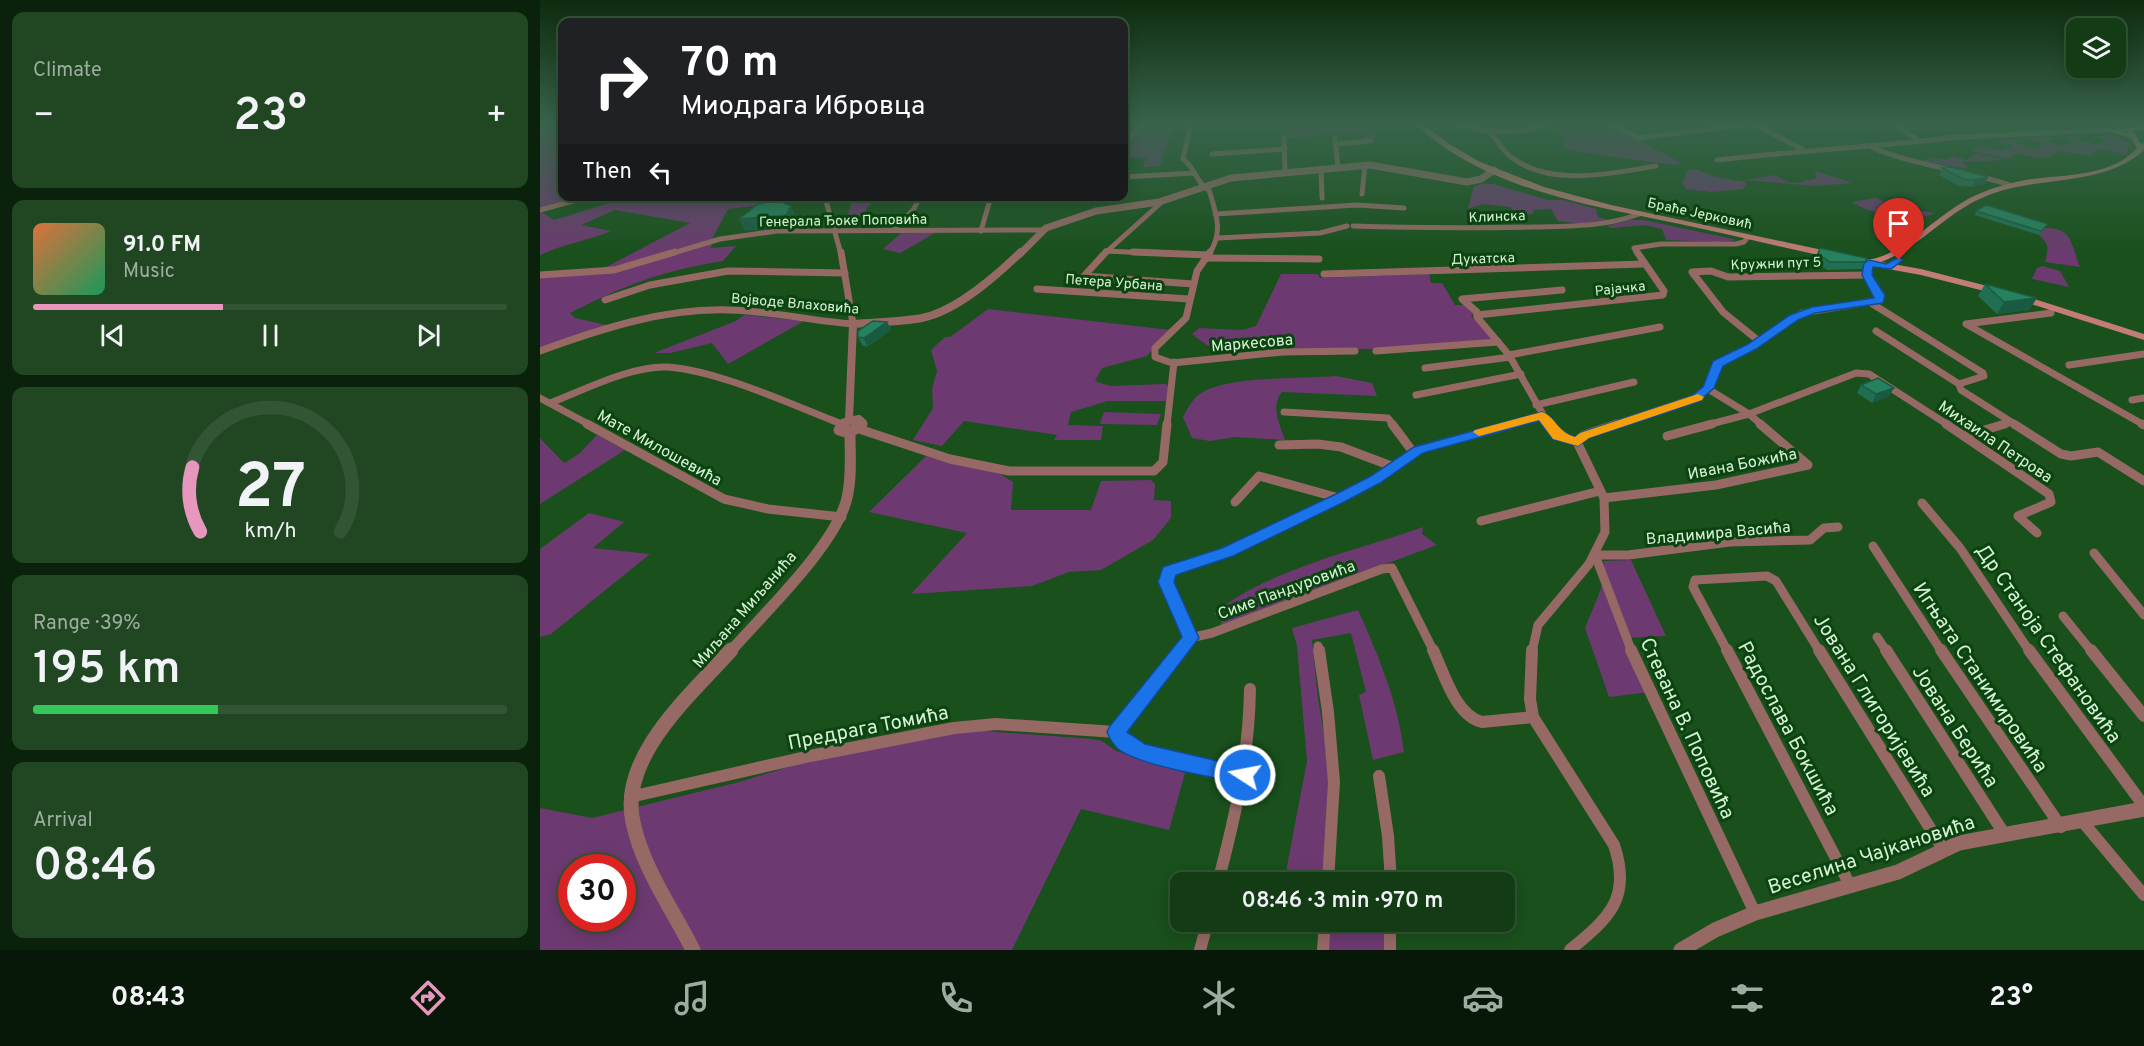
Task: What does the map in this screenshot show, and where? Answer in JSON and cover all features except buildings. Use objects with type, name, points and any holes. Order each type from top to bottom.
[{"type":"main road","name":"Браће Јерковић","points":[[1489,167],[1563,195],[1639,214],[1887,267]]},
{"type":"main road","points":[[1887,267],[1962,205],[2010,185],[2115,167]]},
{"type":"main road","points":[[1869,263],[1890,255],[1901,254]]},
{"type":"main road","points":[[1901,254],[1906,265],[1920,272]]},
{"type":"main road","points":[[1887,267],[1890,255]]},
{"type":"main road","points":[[1887,267],[1920,272],[2031,301],[2144,337]]},
{"type":"main road","points":[[1887,267],[2006,299],[2144,344]]},
{"type":"street","points":[[1189,299],[1198,270],[1218,237],[1219,224],[1209,190],[1203,187],[1194,173],[1193,167]]},
{"type":"street","points":[[1285,167],[1285,172]]},
{"type":"street","name":"Војводе Влаховића","points":[[540,351],[621,326],[704,311],[747,311],[853,324],[922,318],[936,314],[988,284],[1043,230],[1096,211],[1162,201],[1231,178],[1333,167]]},
{"type":"street","points":[[1362,194],[1365,167]]},
{"type":"street","name":"Војводе Влаховића","points":[[1378,167],[1462,182],[1481,179],[1494,170]]},
{"type":"street","points":[[1539,167],[1552,172],[1592,174],[1645,167]]},
{"type":"street","points":[[1945,167],[1975,173],[2010,185]]},
{"type":"street","points":[[1322,168],[1322,198]]},
{"type":"street","points":[[1128,177],[1194,173]]},
{"type":"street","points":[[540,210],[573,201]]},
{"type":"street","points":[[826,201],[845,273],[853,324]]},
{"type":"street","points":[[892,230],[913,210],[918,201]]},
{"type":"street","points":[[981,231],[989,201]]},
{"type":"street","points":[[1162,201],[1106,251],[1084,276],[1193,284]]},
{"type":"street","points":[[1215,214],[1357,205],[1404,208]]},
{"type":"street","name":"Клинска","points":[[1218,237],[1320,233],[1350,226],[1463,229],[1592,225],[1625,220],[1639,214]]},
{"type":"street","name":"Генерала Ђоке Поповића","points":[[540,275],[614,270],[731,237],[777,231],[1043,230]]},
{"type":"street","name":"Рајачка","points":[[1477,315],[1663,295],[1664,291],[1633,250],[1636,246],[1736,244],[1744,242],[1748,237]]},
{"type":"street","points":[[1106,251],[1207,257],[1319,259]]},
{"type":"street","points":[[1578,442],[1584,435],[1694,399],[1708,388],[1718,364],[1760,342],[1802,313],[1880,300],[1867,275],[1869,263]]},
{"type":"street","name":"Дукатска","points":[[1324,274],[1644,264]]},
{"type":"street","name":"Кружни пут 5","points":[[1760,342],[1739,328],[1692,275],[1693,271],[1707,270],[1726,277],[1867,275]]},
{"type":"street","points":[[605,300],[643,286],[728,271],[845,273]]},
{"type":"street","name":"Петера Урбана","points":[[1037,289],[1189,299]]},
{"type":"street","points":[[1562,290],[1463,298],[1510,356],[1542,416],[1558,436],[1578,442],[1602,494],[1605,532],[1595,555],[1538,625],[1531,654],[1533,717],[1610,838],[1621,862],[1623,884],[1619,898],[1604,920],[1570,950]]},
{"type":"street","name":"Маркесова","points":[[1189,299],[1184,321],[1155,348],[1154,355],[1163,361],[1174,362],[1283,352],[1354,351]]},
{"type":"street","points":[[1871,303],[1984,375],[1959,384]]},
{"type":"street","points":[[2051,313],[1969,322],[1967,326],[2144,425]]},
{"type":"street","name":"Миљана Миљанића","points":[[630,797],[639,765],[660,731],[816,554],[842,517],[850,490],[853,324]]},
{"type":"street","points":[[1425,368],[1510,356],[1660,327]]},
{"type":"street","points":[[1876,331],[1959,384],[1961,390],[2063,455],[2072,456],[2091,451],[2103,454],[2144,481]]},
{"type":"street","points":[[1376,351],[1498,342]]},
{"type":"street","points":[[2069,365],[2144,354]]},
{"type":"street","points":[[549,403],[625,374],[667,367],[689,374],[726,380],[850,426],[950,459],[1009,471],[1154,471],[1163,462],[1174,362]]},
{"type":"street","points":[[1667,436],[1749,414],[1856,373],[1865,373]]},
{"type":"street","name":"Михаила Петрова","points":[[1865,373],[1964,436],[2052,498],[2051,502],[2018,515],[2019,519],[2037,533]]},
{"type":"street","points":[[1416,395],[1521,374]]},
{"type":"street","points":[[1536,405],[1634,382]]},
{"type":"street","name":"Ивана Божића","points":[[1602,494],[1716,485],[1809,465],[1749,414],[1708,388]]},
{"type":"street","name":"Мате Милошевића","points":[[540,398],[724,499],[768,509],[842,517]]},
{"type":"street","points":[[2132,400],[2144,398]]},
{"type":"street","points":[[1284,412],[1388,418],[1413,452]]},
{"type":"street","points":[[1245,775],[1142,752],[1124,742],[1116,732],[1190,638],[1166,582],[1167,573],[1175,568],[1228,552],[1339,498],[1394,467],[1413,452],[1542,416]]},
{"type":"street","points":[[1964,436],[2011,422]]},
{"type":"street","points":[[1279,445],[1318,444],[1341,447],[1394,467]]},
{"type":"street","points":[[1234,502],[1259,476],[1339,498]]},
{"type":"street","points":[[1481,521],[1602,494]]},
{"type":"street","name":"Др Станоја Стефановића","points":[[1922,503],[1960,548],[2019,637],[2143,810]]},
{"type":"street","name":"Владимира Васића","points":[[1595,555],[1612,557],[1755,540],[1810,540],[1824,528],[1838,526]]},
{"type":"street","name":"Игњата Станимировића","points":[[1873,546],[1901,591],[2062,827]]},
{"type":"street","points":[[2094,553],[2144,615]]},
{"type":"street","name":"Стевана В. Поповића","points":[[1595,555],[1646,683],[1755,913]]},
{"type":"street","name":"Симе Пандуровића","points":[[1190,638],[1212,633],[1392,568],[1464,713],[1482,722],[1533,717]]},
{"type":"street","name":"Радослава Бокшића","points":[[1776,581],[1767,576],[1695,580],[1693,587],[1851,886]]},
{"type":"street","name":"Јована Глигоријевића","points":[[1776,581],[1943,849]]},
{"type":"street","points":[[2063,616],[2144,716]]},
{"type":"street","name":"Јована Берића","points":[[1877,637],[2005,835]]},
{"type":"street","points":[[1318,646],[1328,711],[1334,782],[1329,872]]},
{"type":"street","points":[[1221,872],[1239,810],[1245,775],[1249,745],[1250,689]]},
{"type":"street","name":"Предрага Томића","points":[[630,797],[822,753],[954,728],[996,724],[1116,732]]},
{"type":"street","points":[[1378,776],[1388,836],[1390,872]]},
{"type":"street","points":[[630,797],[632,825],[638,844],[693,950]]},
{"type":"street","name":"Веселина Чајкановића","points":[[1681,950],[1715,930],[1755,913],[1906,869],[1943,849],[2005,835],[2062,827],[2143,810]]},
{"type":"street","points":[[2082,821],[2144,895]]},
{"type":"street","points":[[1200,950],[1205,932]]},
{"type":"street","points":[[1323,950],[1324,932]]},
{"type":"street","points":[[1390,932],[1390,950]]},
{"type":"shaded area","points":[[540,167],[558,167],[558,201],[569,201],[540,209]]},
{"type":"shaded area","points":[[1696,169],[1712,176],[1745,182],[1746,185],[1743,189],[1711,192],[1686,189],[1682,182],[1688,170]]},
{"type":"shaded area","points":[[1815,171],[1853,183],[1815,186],[1744,180],[1775,175],[1787,182],[1797,183],[1816,178]]},
{"type":"shaded area","points":[[1493,184],[1548,200],[1563,200],[1596,209],[1598,217],[1612,221],[1582,224],[1558,221],[1551,209],[1534,210],[1532,214],[1514,216],[1511,207],[1483,204],[1468,209],[1474,186]]},
{"type":"shaded area","points":[[1876,198],[1897,207],[1934,213],[1917,217],[1893,216],[1869,210],[1852,202]]},
{"type":"shaded area","points":[[616,201],[795,201],[728,209],[713,237],[711,248],[736,246],[723,261],[662,274],[590,303],[570,313],[575,318],[615,327],[540,351],[540,273],[591,275],[690,223],[615,210],[581,225],[611,231],[540,255],[540,211],[554,220]]},
{"type":"shaded area","points":[[850,201],[872,201],[862,217],[847,217]]},
{"type":"shaded area","points":[[1631,220],[1643,220],[1738,240],[1719,242],[1666,240],[1662,229],[1645,225],[1611,228],[1607,226]]},
{"type":"shaded area","points":[[2046,228],[2061,231],[2070,239],[2080,267],[2045,262],[2047,247],[2039,235]]},
{"type":"shaded area","points":[[906,229],[940,230],[900,253],[883,249]]},
{"type":"shaded area","points":[[2043,266],[2060,271],[2069,287],[2032,279],[2037,268]]},
{"type":"shaded area","points":[[1281,274],[1318,274],[1320,278],[1429,274],[1431,283],[1442,283],[1455,305],[1464,305],[1474,313],[1471,316],[1494,340],[1370,349],[1291,349],[1292,337],[1288,342],[1255,346],[1242,342],[1208,346],[1192,334],[1199,328],[1243,330],[1256,326]]},
{"type":"shaded area","points":[[988,309],[1170,330],[1147,356],[1102,368],[1095,381],[1110,386],[1166,384],[1169,387],[1166,401],[1108,401],[1071,412],[1068,425],[1103,426],[1101,440],[1054,440],[1057,435],[964,421],[942,446],[913,440],[933,408],[932,389],[937,371],[931,350],[945,337],[950,337]]},
{"type":"shaded area","points":[[744,315],[804,321],[728,364],[712,343],[670,353],[654,353],[736,321]]},
{"type":"shaded area","points":[[1336,376],[1372,383],[1377,396],[1282,392],[1278,397],[1276,409],[1285,440],[1235,437],[1210,441],[1192,438],[1183,417],[1196,397],[1215,387],[1267,379]]},
{"type":"shaded area","points":[[1104,412],[1161,414],[1157,425],[1100,424]]},
{"type":"shaded area","points":[[597,435],[625,450],[540,504],[540,438],[564,463],[579,454]]},
{"type":"shaded area","points":[[926,456],[1000,474],[1013,482],[1011,510],[1091,510],[1101,481],[1151,480],[1155,484],[1154,500],[1171,501],[1171,518],[1153,540],[1101,570],[1069,572],[1032,586],[911,594],[967,533],[869,512]]},
{"type":"shaded area","points":[[589,513],[624,522],[593,548],[650,554],[551,634],[540,637],[540,549]]},
{"type":"shaded area","points":[[1423,527],[1422,534],[1437,545],[1221,625],[1221,619],[1214,614],[1259,585],[1286,573]]},
{"type":"shaded area","points":[[1631,560],[1666,636],[1626,638],[1650,692],[1609,697],[1585,628],[1601,589],[1604,561]]},
{"type":"shaded area","points":[[1358,610],[1380,661],[1392,697],[1404,752],[1373,760],[1359,695],[1366,692],[1351,633],[1312,640],[1318,698],[1329,764],[1324,872],[1286,872],[1307,761],[1297,646],[1292,628]]},
{"type":"shaded area","points":[[973,730],[1102,741],[1116,751],[1185,773],[1169,830],[1081,809],[1012,950],[540,950],[540,808],[592,818],[739,782],[829,755]]},
{"type":"shaded area","points":[[1324,932],[1390,932],[1390,950],[1323,950]]},
{"type":"slow traffic","points":[[1479,432],[1542,416],[1562,439],[1578,442],[1584,435],[1698,397]]},
{"type":"route","points":[[1245,775],[1142,752],[1127,745],[1116,732],[1190,638],[1189,630],[1166,582],[1169,571],[1228,552],[1376,480],[1409,454],[1444,441],[1542,416],[1562,439],[1578,442],[1584,435],[1694,399],[1708,388],[1715,366],[1752,346],[1794,317],[1812,310],[1880,300],[1867,275],[1869,263],[1887,267],[1899,260]]}]
